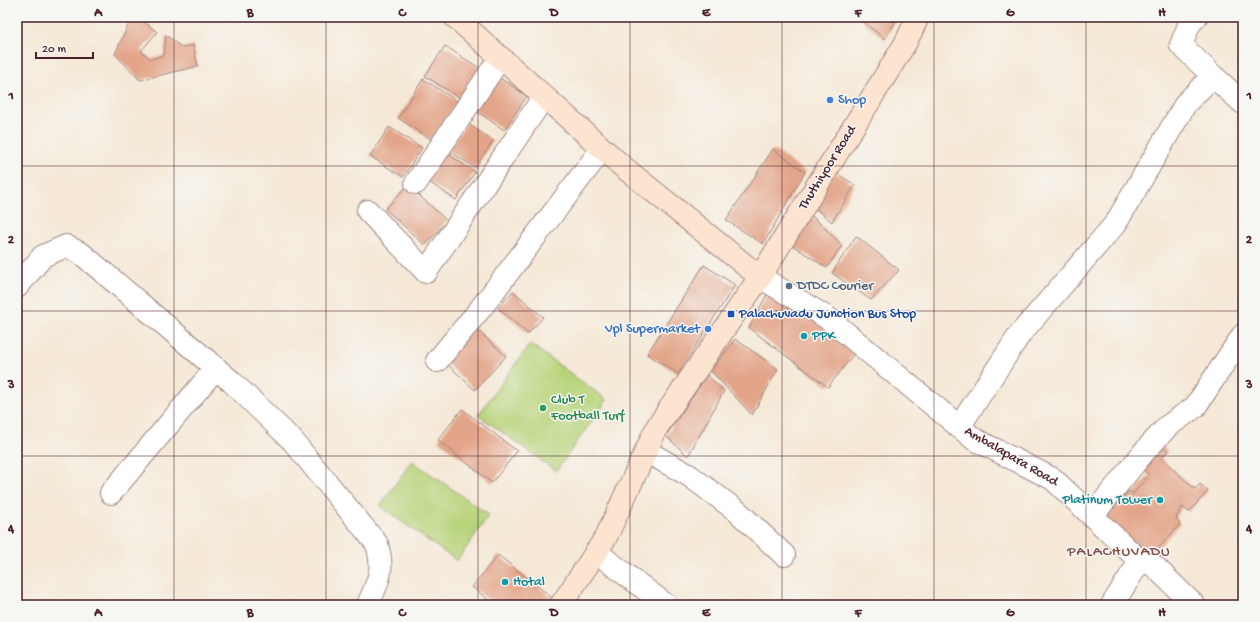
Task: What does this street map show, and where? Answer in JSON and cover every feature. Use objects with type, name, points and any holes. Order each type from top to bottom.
[{"type":"main road","points":[[455,17],[543,98],[602,149],[760,277]]},
{"type":"main road","name":"Thuthiyoor Road","points":[[561,605],[606,537],[657,427],[760,277],[905,44],[918,17]]},
{"type":"street","points":[[1196,17],[1190,23],[1181,44],[1243,103]]},
{"type":"street","points":[[416,183],[500,58]]},
{"type":"street","points":[[959,427],[1020,334],[1116,223],[1186,103],[1213,76]]},
{"type":"street","points":[[368,211],[426,272],[543,98]]},
{"type":"street","points":[[437,361],[481,308],[602,149]]},
{"type":"street","points":[[17,287],[43,256],[66,246],[82,254],[216,368],[292,440],[377,544],[381,560],[381,573],[368,605]]},
{"type":"street","name":"Ambalapara Road","points":[[760,277],[829,319],[974,439],[1053,479],[1140,561],[1152,564],[1194,605]]},
{"type":"street","points":[[1092,516],[1143,453],[1168,426],[1195,407],[1243,335]]},
{"type":"street","points":[[111,494],[216,368]]},
{"type":"street","points":[[646,451],[690,476],[737,511],[784,555]]},
{"type":"street","points":[[596,552],[666,605]]},
{"type":"street","points":[[1112,605],[1140,561]]},
{"type":"green space","name":"Club T Football Turf","points":[[530,344],[607,400],[556,471],[478,415]]},
{"type":"green space","points":[[412,461],[489,515],[457,561],[380,506]]},
{"type":"building","points":[[132,17],[138,17],[157,32],[141,51],[151,59],[164,55],[166,35],[182,48],[193,45],[198,66],[140,80],[115,54]]},
{"type":"building","points":[[857,17],[898,17],[885,39]]},
{"type":"building","points":[[445,46],[481,69],[461,99],[425,76]]},
{"type":"building","points":[[494,74],[527,96],[504,130],[472,108]]},
{"type":"building","points":[[423,79],[457,101],[432,140],[398,118]]},
{"type":"building","points":[[467,123],[493,141],[475,168],[448,150]]},
{"type":"building","points":[[389,127],[422,148],[403,177],[370,156]]},
{"type":"building","points":[[773,149],[805,172],[763,244],[726,220]]},
{"type":"building","points":[[442,150],[475,172],[456,200],[423,178]]},
{"type":"building","points":[[833,171],[855,185],[832,222],[814,207]]},
{"type":"building","points":[[408,185],[447,221],[425,245],[385,209]]},
{"type":"building","points":[[808,212],[842,245],[827,268],[789,243]]},
{"type":"building","points":[[856,236],[899,270],[871,300],[832,273]]},
{"type":"building","points":[[704,265],[735,285],[678,374],[647,354]]},
{"type":"building","name":"PPK","points":[[772,285],[861,345],[828,387],[749,328]]},
{"type":"building","points":[[513,291],[543,317],[528,334],[498,308]]},
{"type":"building","points":[[474,327],[506,356],[475,390],[443,360]]},
{"type":"building","points":[[735,339],[778,369],[752,415],[711,371]]},
{"type":"building","points":[[707,375],[724,391],[688,456],[666,436]]},
{"type":"building","points":[[462,409],[517,451],[492,483],[438,440]]},
{"type":"building","name":"Platinum Tower","points":[[1161,445],[1168,451],[1161,458],[1195,489],[1200,484],[1208,491],[1189,512],[1182,507],[1176,518],[1180,524],[1148,560],[1103,520],[1129,491],[1133,494],[1149,475],[1141,468]]},
{"type":"building","name":"Hotal","points":[[498,555],[554,599],[550,605],[495,605],[472,587]]},
{"type":"place","name":"Shop","points":[[830,100]]},
{"type":"place","name":"DTDC Courier","points":[[789,286]]},
{"type":"place","name":"Palachuvadu Junction Bus Stop","points":[[731,314]]},
{"type":"place","name":"Vpl Supermarket","points":[[708,329]]},
{"type":"place","name":"PPK","points":[[804,336]]},
{"type":"place","name":"Club T Football Turf","points":[[543,408]]},
{"type":"place","name":"Platinum Tower","points":[[1160,500]]},
{"type":"place","name":"Hotal","points":[[505,582]]},
{"type":"district","name":"PALACHUVADU","points":[[1119,552]]}]
